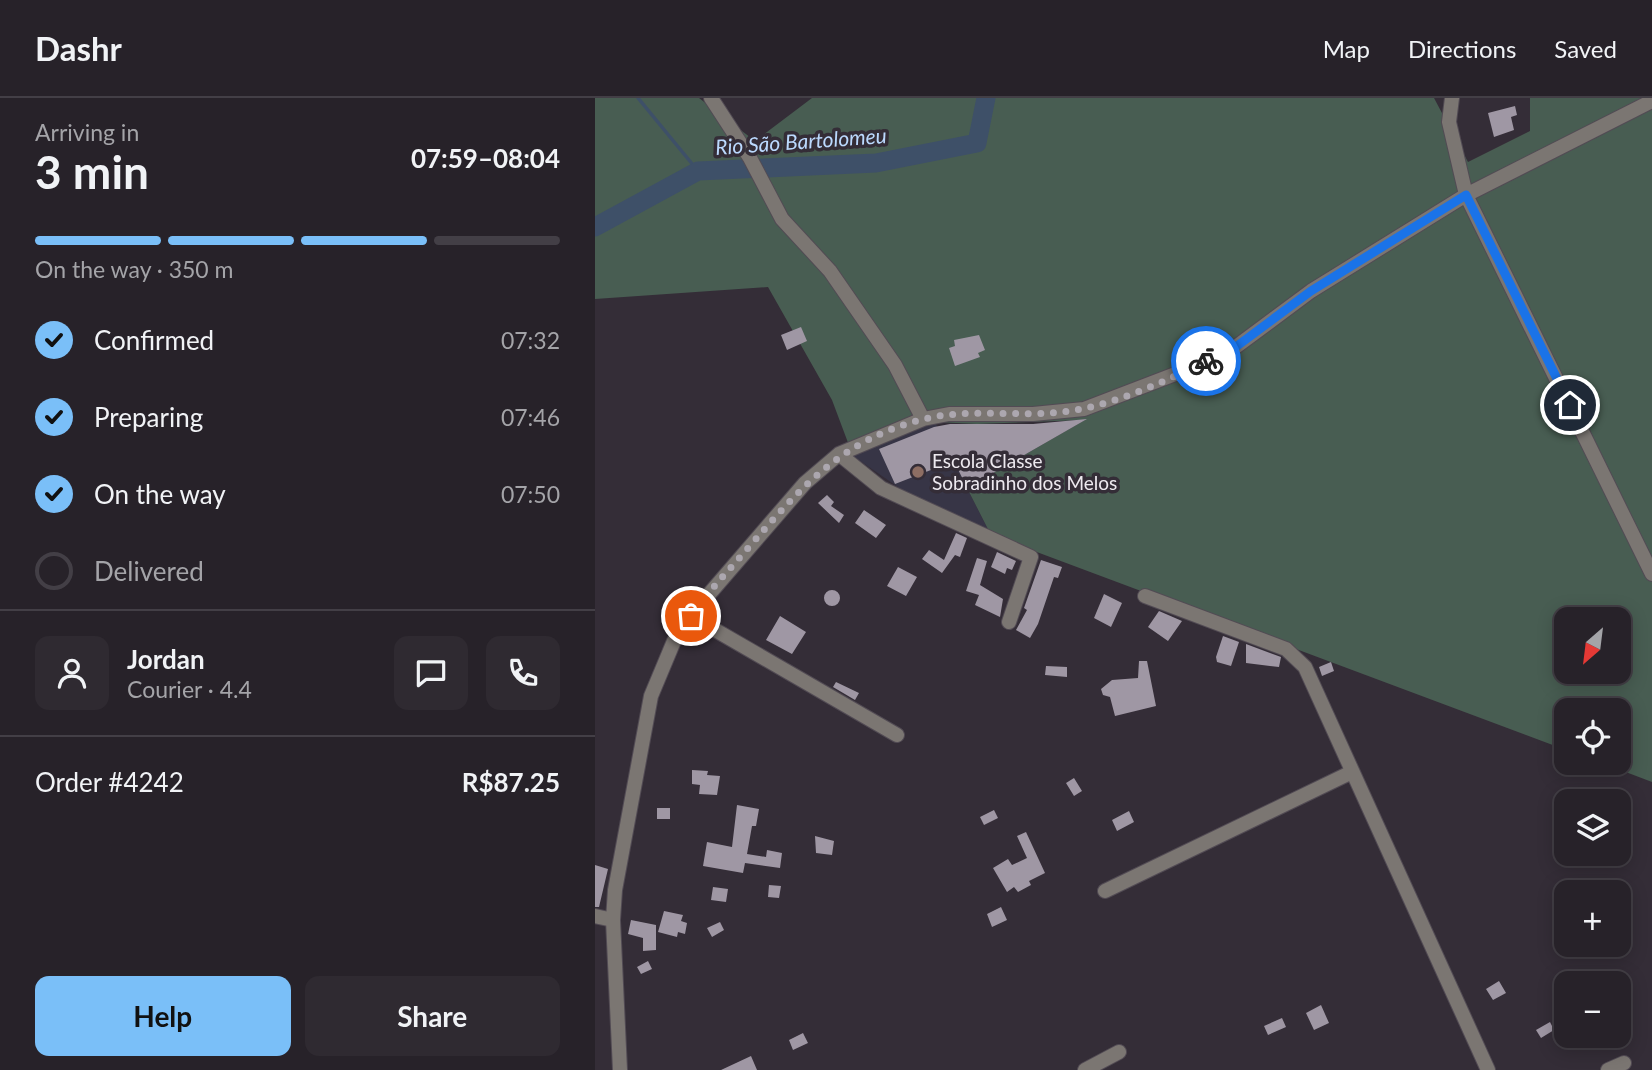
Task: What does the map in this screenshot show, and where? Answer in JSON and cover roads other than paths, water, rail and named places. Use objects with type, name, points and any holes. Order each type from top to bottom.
[{"type":"street","points":[[711,98],[750,158],[782,219],[838,281],[895,365],[923,419]]},
{"type":"street","points":[[1452,98],[1449,122],[1466,195],[1652,574]]},
{"type":"street","points":[[619,1070],[613,920],[615,890],[652,696],[674,641],[691,616],[805,483],[839,454],[923,419],[949,414],[1033,414],[1084,409],[1192,368],[1237,346],[1311,291],[1466,195],[1652,101]]},
{"type":"street","points":[[839,454],[881,488],[1031,557],[1009,622]]},
{"type":"street","points":[[1145,596],[1286,649],[1305,667],[1488,1070]]},
{"type":"street","points":[[691,616],[897,735]]},
{"type":"street","points":[[1105,891],[1352,772]]},
{"type":"street","points":[[595,916],[613,920]]},
{"type":"street","points":[[1085,1070],[1119,1052]]},
{"type":"street","points":[[1608,1070],[1624,1063]]},
{"type":"waterway","points":[[638,98],[698,171]]},
{"type":"waterway","name":"Rio São Bartolomeu","points":[[595,227],[698,171],[876,163],[977,143],[986,98]]},
{"type":"place","name":"Escola Classe Sobradinho dos Melos","points":[[918,472]]}]
